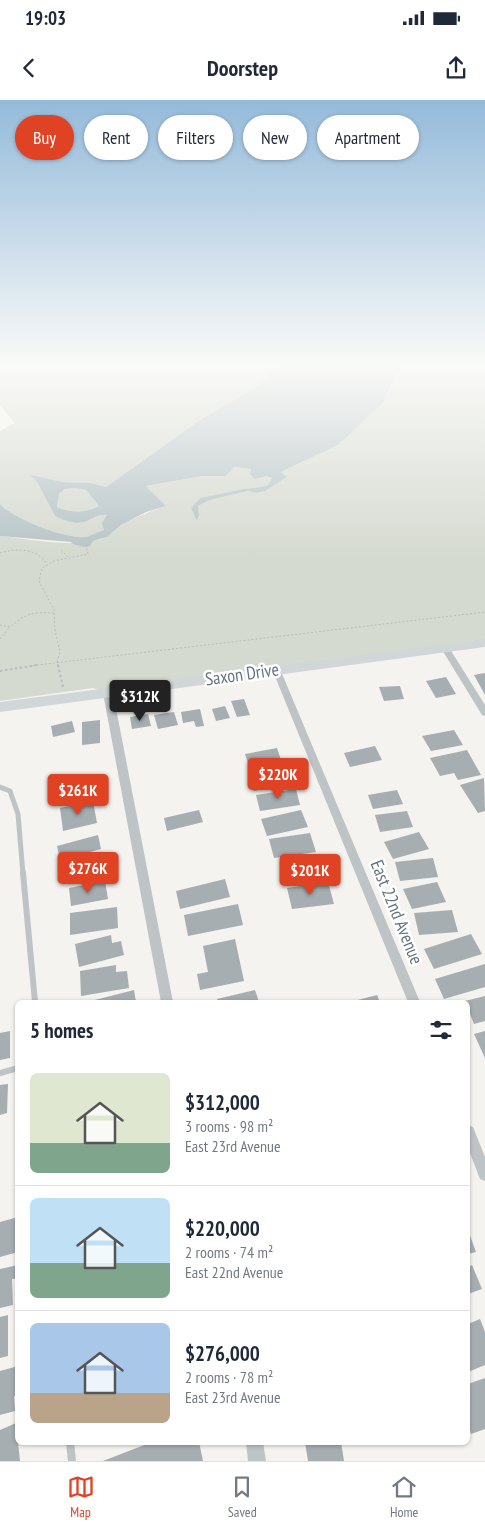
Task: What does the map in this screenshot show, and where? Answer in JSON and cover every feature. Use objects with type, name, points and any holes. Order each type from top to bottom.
[{"type":"street","name":"Saxon Drive","points":[[0,707],[276,669],[485,643]]},
{"type":"street","points":[[445,648],[485,713]]},
{"type":"street","name":"East 22nd Avenue","points":[[276,669],[413,1000]]},
{"type":"street","points":[[108,693],[167,1000]]},
{"type":"street","points":[[470,1137],[485,1174]]},
{"type":"street","points":[[255,1445],[258,1461]]},
{"type":"lane","points":[[0,787],[10,791],[18,814],[35,1000]]},
{"type":"lane","points":[[0,1073],[15,1069]]},
{"type":"lane","points":[[70,1445],[72,1461]]},
{"type":"path","points":[[64,691],[57,662],[60,652],[52,602],[38,581],[42,568],[47,564],[88,554],[86,546],[90,546]]},
{"type":"path","points":[[0,553],[23,550],[33,552],[45,558],[47,564]]},
{"type":"path","points":[[61,550],[69,558]]},
{"type":"path","points":[[0,639],[23,616],[42,612],[54,613]]},
{"type":"path","points":[[0,671],[57,662],[485,612]]},
{"type":"path","points":[[0,625],[10,627]]},
{"type":"shaded area","points":[[0,431],[185,431],[106,487],[91,483],[63,482],[31,476],[37,482],[55,516],[87,521],[101,515],[108,515],[104,530],[86,537],[66,535],[40,527],[16,516],[0,504]]},
{"type":"shaded area","points":[[185,431],[354,431],[338,445],[281,472],[287,477],[265,491],[256,493],[248,491],[210,500],[198,506],[199,515],[197,521],[191,508],[200,498],[268,485],[272,478],[266,476],[255,479],[250,474],[251,469],[234,467],[226,476],[202,476],[146,486],[166,506],[146,512],[121,525],[107,537],[93,541],[90,546],[84,547],[71,542],[0,536],[0,504],[28,522],[66,535],[86,537],[104,530],[102,523],[107,515],[78,523],[55,516],[37,482],[30,475],[63,482],[91,483],[106,487]],"holes":[[[75,488],[86,490],[99,506],[89,510],[78,511],[57,507],[59,494],[65,489]]]},
{"type":"shaded area","points":[[354,431],[485,431],[485,643],[108,693],[93,688],[0,701],[0,536],[67,543],[93,541],[107,537],[120,526],[133,519],[166,506],[146,486],[202,476],[226,476],[234,467],[252,469],[272,478],[268,485],[200,498],[191,508],[197,520],[199,515],[198,506],[210,500],[248,491],[256,493],[265,491],[287,477],[281,472],[338,445]]},
{"type":"shaded area","points":[[65,489],[86,490],[99,506],[89,510],[78,511],[57,507],[59,494]]},
{"type":"building","points":[[485,673],[485,695],[474,675]]},
{"type":"building","points":[[446,677],[456,694],[436,698],[426,681]]},
{"type":"building","points":[[400,686],[404,699],[384,701],[379,687]]},
{"type":"building","points":[[244,699],[250,715],[237,717],[231,701]]},
{"type":"building","points":[[225,706],[230,718],[216,721],[212,709]]},
{"type":"building","points":[[200,709],[204,726],[196,727],[194,721],[183,723],[181,712]]},
{"type":"building","points":[[174,712],[178,725],[158,729],[154,715]]},
{"type":"building","points":[[148,714],[151,726],[132,729],[130,717]]},
{"type":"building","points":[[100,720],[100,743],[82,745],[82,722]]},
{"type":"building","points":[[72,721],[75,732],[53,737],[51,726]]},
{"type":"building","points":[[454,730],[463,745],[431,751],[422,736]]},
{"type":"building","points":[[375,746],[382,760],[350,767],[344,753]]},
{"type":"building","points":[[277,748],[282,763],[250,769],[245,754]]},
{"type":"building","points":[[467,750],[481,775],[458,780],[454,773],[440,776],[430,758]]},
{"type":"building","points":[[286,768],[292,783],[254,791],[249,775]]},
{"type":"building","points":[[484,778],[485,811],[478,813],[460,785]]},
{"type":"building","points":[[296,789],[300,805],[260,811],[256,795]]},
{"type":"building","points":[[397,790],[403,804],[373,809],[368,795]]},
{"type":"building","points":[[93,801],[97,823],[63,831],[60,808]]},
{"type":"building","points":[[199,810],[203,822],[167,831],[164,818]]},
{"type":"building","points":[[301,810],[308,827],[267,836],[261,819]]},
{"type":"building","points":[[407,811],[413,827],[380,832],[375,815]]},
{"type":"building","points":[[419,832],[429,849],[393,859],[384,842]]},
{"type":"building","points":[[310,833],[316,852],[274,858],[269,839]]},
{"type":"building","points":[[98,835],[101,849],[60,860],[57,846]]},
{"type":"building","points":[[100,856],[101,874],[65,879],[65,862]]},
{"type":"building","points":[[317,858],[321,878],[284,881],[281,861]]},
{"type":"building","points":[[433,858],[438,877],[400,881],[395,862]]},
{"type":"building","points":[[225,879],[230,897],[180,909],[176,891]]},
{"type":"building","points":[[105,881],[108,899],[71,906],[69,888]]},
{"type":"building","points":[[328,882],[334,904],[292,909],[287,888]]},
{"type":"building","points":[[437,882],[446,902],[412,909],[403,889]]},
{"type":"building","points":[[238,904],[243,925],[188,936],[184,915]]},
{"type":"building","points":[[117,907],[118,928],[70,935],[70,913]]},
{"type":"building","points":[[452,910],[458,932],[419,935],[414,913]]},
{"type":"building","points":[[471,934],[482,954],[434,969],[424,949]]},
{"type":"building","points":[[111,935],[112,943],[121,941],[124,955],[79,967],[75,944]]},
{"type":"building","points":[[235,939],[244,981],[200,990],[197,974],[208,972],[203,946]]},
{"type":"building","points":[[485,964],[485,987],[444,999],[435,979]]},
{"type":"building","points":[[116,965],[116,972],[127,971],[129,988],[81,996],[80,971]]},
{"type":"building","points":[[134,990],[136,1000],[95,1000]]},
{"type":"building","points":[[255,990],[258,1000],[217,1000]]},
{"type":"building","points":[[377,995],[379,1000],[358,1000]]},
{"type":"building","points":[[485,996],[485,1021],[474,1024],[470,1014],[469,1000]]},
{"type":"building","points":[[10,1031],[10,1058],[0,1060],[0,1033]]},
{"type":"building","points":[[485,1031],[485,1058],[474,1034]]},
{"type":"building","points":[[8,1084],[7,1113],[0,1115],[0,1085]]},
{"type":"building","points":[[15,1218],[15,1253],[0,1257],[0,1222]]},
{"type":"building","points":[[470,1236],[476,1252],[470,1254]]},
{"type":"building","points":[[472,1265],[482,1289],[470,1293],[470,1266]]},
{"type":"building","points":[[15,1266],[15,1278],[12,1279],[13,1305],[0,1308],[0,1269]]},
{"type":"building","points":[[8,1315],[8,1356],[0,1358],[0,1317]]},
{"type":"building","points":[[480,1319],[485,1332],[485,1365],[470,1371],[470,1323]]},
{"type":"building","points":[[15,1367],[15,1411],[0,1415],[0,1371]]},
{"type":"building","points":[[485,1378],[485,1429],[471,1434],[470,1430],[470,1383]]},
{"type":"building","points":[[15,1423],[15,1445],[18,1445],[20,1461],[0,1461],[0,1430]]},
{"type":"building","points":[[144,1445],[200,1445],[203,1461],[103,1461]]},
{"type":"building","points":[[305,1445],[341,1445],[344,1461],[308,1461]]}]
